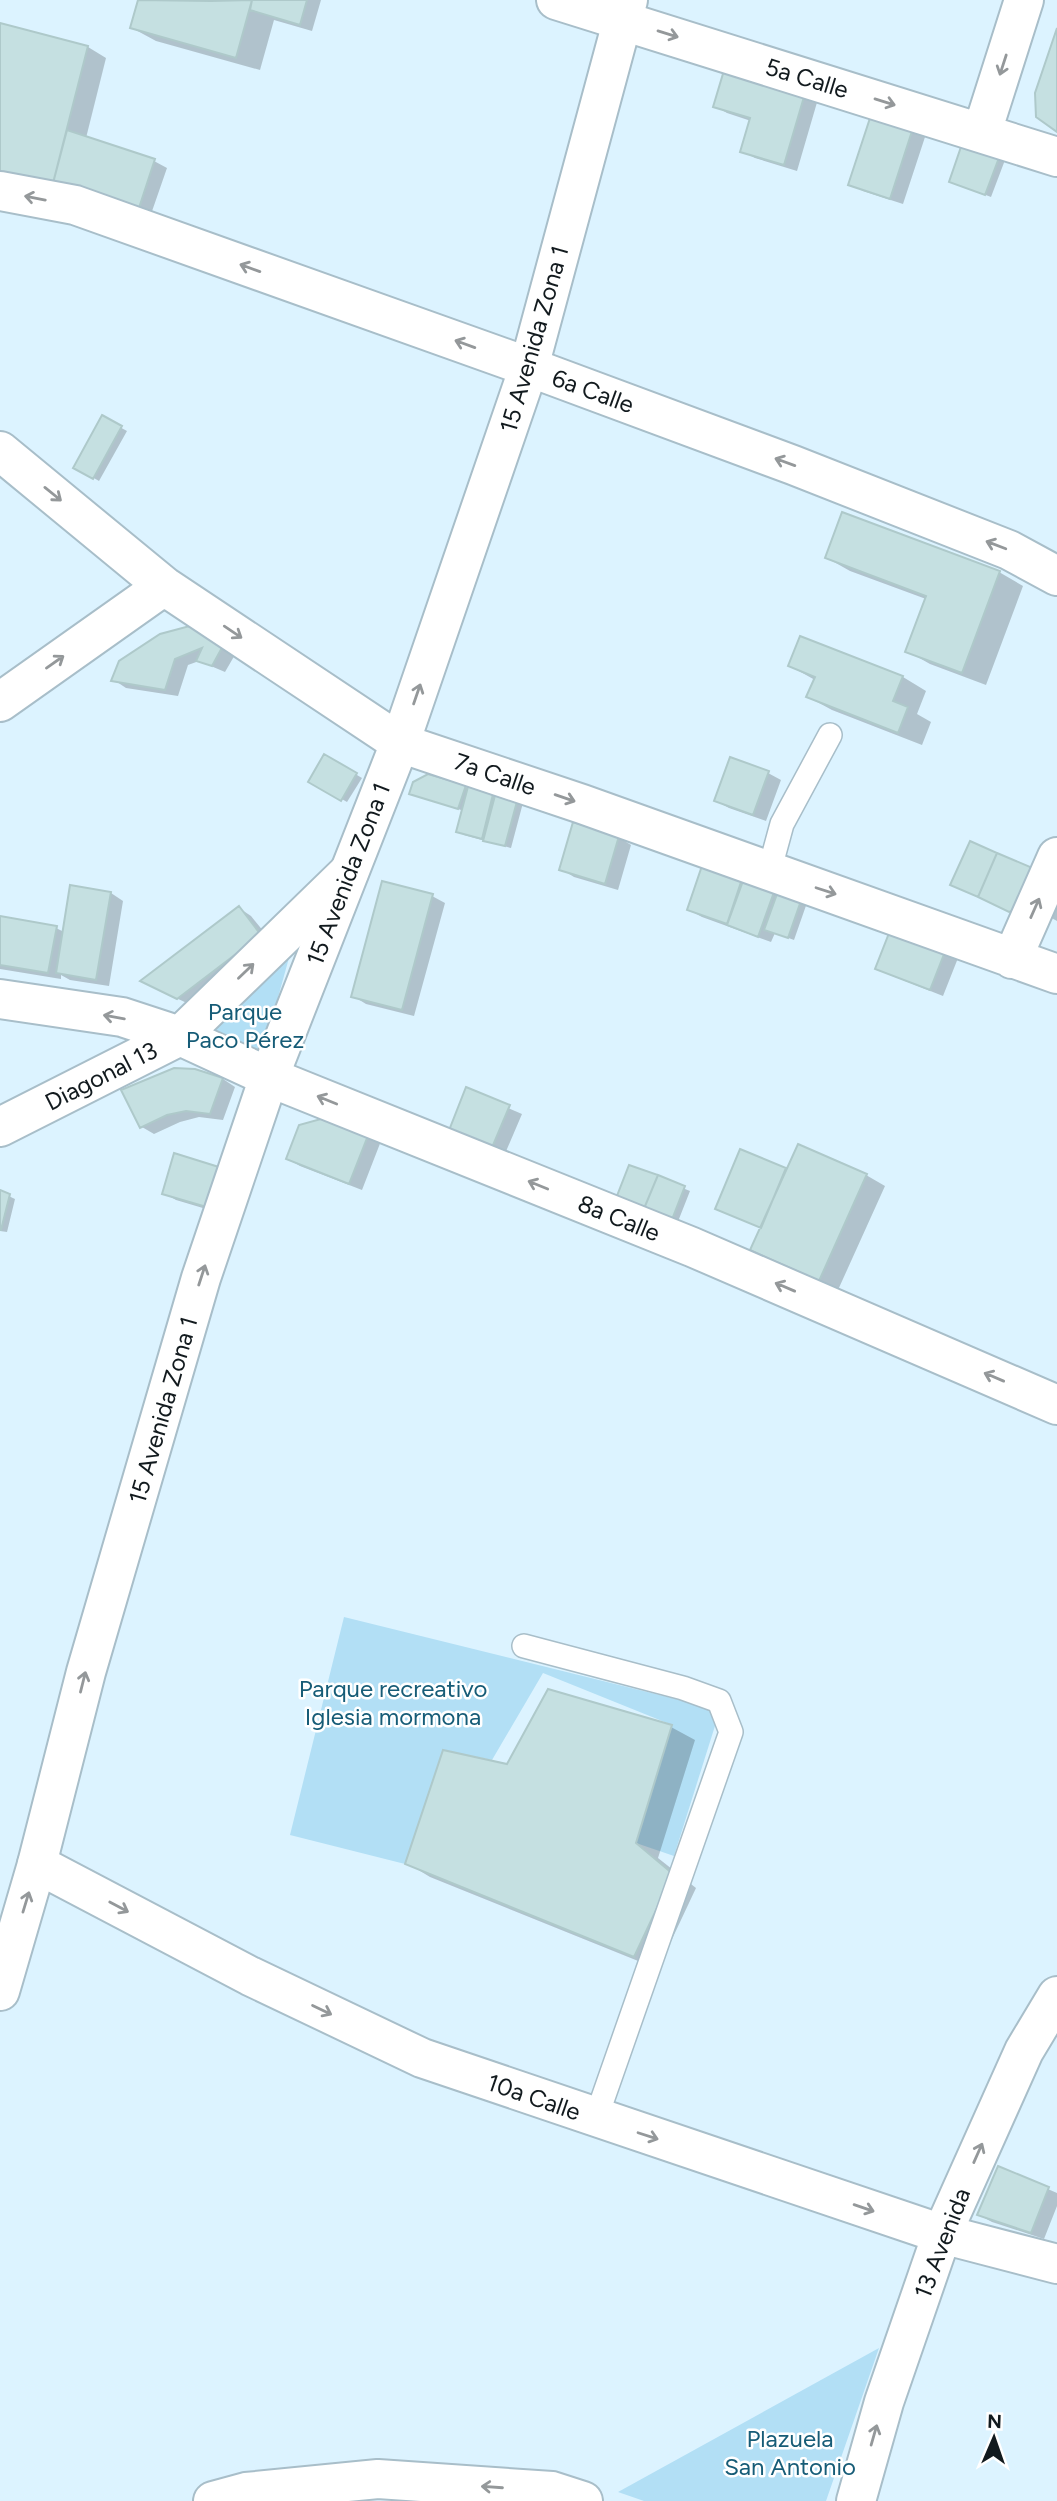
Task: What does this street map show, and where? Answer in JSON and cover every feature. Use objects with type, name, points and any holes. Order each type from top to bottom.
[{"type":"street","name":"5a Calle","points":[[556,0],[625,10],[1057,158]]},
{"type":"street","points":[[982,132],[1024,0]]},
{"type":"street","name":"15 Avenida Zona 1","points":[[0,1991],[5,1948],[37,1864],[86,1672],[191,1314],[269,1077],[400,743],[529,367],[625,10]]},
{"type":"street","name":"6a Calle","points":[[0,191],[75,205],[529,367],[793,465],[1009,550],[1057,576]]},
{"type":"street","name":"7a Calle","points":[[0,451],[164,586],[400,743],[582,804],[1057,974]]},
{"type":"street","points":[[0,702],[164,586]]},
{"type":"street","points":[[1012,959],[1057,857]]},
{"type":"street","name":"Diagonal 13","points":[[0,1127],[180,1036],[349,872]]},
{"type":"street","name":"8a Calle","points":[[0,999],[122,1017],[180,1036],[269,1077],[692,1247],[1057,1405]]},
{"type":"street","name":"10a Calle","points":[[37,1864],[250,1976],[422,2058],[942,2234],[1057,2264]]},
{"type":"street","name":"13 Avenida","points":[[856,2501],[884,2402],[942,2234],[1024,2051],[1057,1996]]},
{"type":"street","points":[[214,2501],[246,2492],[378,2479],[552,2491],[583,2501]]},
{"type":"lane","points":[[769,872],[782,824],[830,735]]},
{"type":"lane","points":[[524,1646],[683,1688],[719,1701],[731,1732],[596,2118]]},
{"type":"green space","name":"Parque Paco Pérez","points":[[292,947],[261,1059],[199,1032]]},
{"type":"green space","name":"Parque recreativo Iglesia mormona","points":[[344,1617],[720,1710],[674,1856],[636,1843],[672,1725],[543,1673],[492,1760],[443,1750],[405,1864],[290,1835]]},
{"type":"green space","name":"Plazuela San Antonio","points":[[879,2348],[826,2501],[644,2501],[618,2492]]},
{"type":"building","points":[[138,0],[252,0],[236,58],[130,28]]},
{"type":"building","points":[[252,0],[307,0],[300,25],[250,10]]},
{"type":"building","points":[[0,23],[88,46],[52,187],[0,174]]},
{"type":"building","points":[[1057,28],[1057,132],[1036,117],[1035,93]]},
{"type":"building","points":[[725,67],[806,90],[784,165],[740,152],[750,118],[713,107]]},
{"type":"building","points":[[872,112],[914,125],[890,199],[848,185]]},
{"type":"building","points":[[67,130],[155,159],[138,211],[52,187]]},
{"type":"building","points":[[963,141],[1000,155],[985,195],[949,182]]},
{"type":"building","points":[[102,415],[122,426],[93,479],[73,468]]},
{"type":"building","points":[[842,512],[1000,571],[962,673],[905,652],[926,596],[825,558]]},
{"type":"building","points":[[197,624],[224,644],[212,666],[196,661],[202,648],[175,659],[165,690],[111,681],[119,661],[160,634]]},
{"type":"building","points":[[800,636],[903,676],[893,701],[908,707],[898,733],[806,697],[815,677],[788,666]]},
{"type":"building","points":[[324,754],[357,773],[341,801],[308,782]]},
{"type":"building","points":[[730,757],[769,771],[753,815],[714,801]]},
{"type":"building","points":[[428,774],[466,785],[458,809],[409,794],[413,782]]},
{"type":"building","points":[[470,779],[495,786],[482,839],[456,832]]},
{"type":"building","points":[[497,788],[519,794],[505,846],[483,841]]},
{"type":"building","points":[[573,822],[619,836],[605,884],[559,870]]},
{"type":"building","points":[[970,841],[997,853],[978,897],[950,885]]},
{"type":"building","points":[[997,853],[1042,872],[1027,906],[1009,912],[978,897]]},
{"type":"building","points":[[706,854],[746,867],[727,924],[687,910]]},
{"type":"building","points":[[747,870],[778,881],[758,937],[727,925]]},
{"type":"building","points":[[382,881],[433,894],[402,1010],[351,997]]},
{"type":"building","points":[[781,883],[804,892],[788,938],[764,930]]},
{"type":"building","points":[[70,885],[111,892],[96,980],[56,973]]},
{"type":"building","points":[[239,906],[261,935],[177,999],[140,981]]},
{"type":"building","points":[[0,916],[57,926],[48,973],[0,965]]},
{"type":"building","points":[[893,923],[948,944],[930,990],[875,969]]},
{"type":"building","points":[[174,1068],[195,1069],[223,1078],[210,1114],[186,1111],[167,1115],[140,1128],[121,1090]]},
{"type":"building","points":[[466,1087],[510,1105],[491,1150],[448,1133]]},
{"type":"building","points":[[328,1117],[369,1133],[349,1184],[286,1159],[299,1125]]},
{"type":"building","points":[[798,1144],[867,1174],[819,1281],[750,1250]]},
{"type":"building","points":[[740,1149],[786,1168],[761,1228],[715,1209]]},
{"type":"building","points":[[174,1153],[222,1168],[210,1208],[162,1194]]},
{"type":"building","points":[[629,1165],[658,1175],[643,1211],[615,1201]]},
{"type":"building","points":[[658,1175],[685,1186],[671,1222],[643,1211]]},
{"type":"building","points":[[0,1190],[10,1194],[1,1230],[0,1230]]},
{"type":"building","points":[[548,1689],[672,1725],[636,1843],[673,1874],[634,1957],[405,1864],[443,1750],[507,1764]]},
{"type":"building","points":[[998,2166],[1049,2187],[1031,2233],[977,2215]]}]
